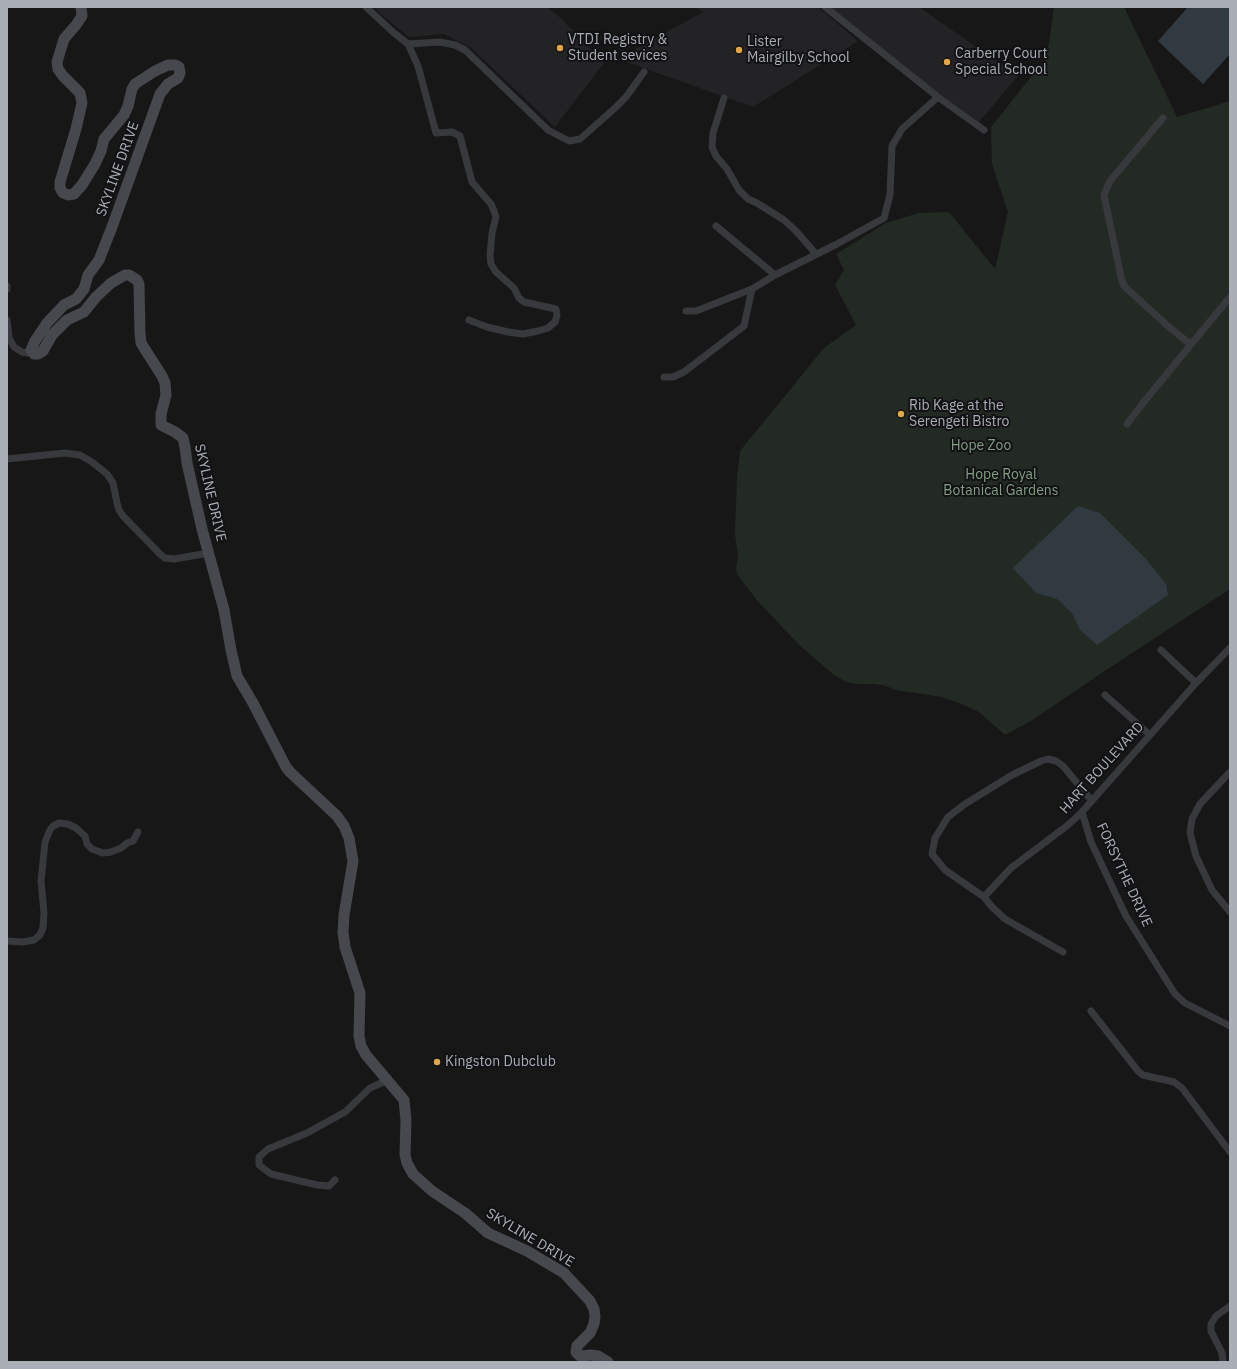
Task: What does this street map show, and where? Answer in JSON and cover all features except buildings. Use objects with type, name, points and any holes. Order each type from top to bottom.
[{"type":"street","name":"SKYLINE DRIVE","points":[[81,7],[82,16],[64,39],[57,62],[58,68],[63,76],[80,93],[82,103],[60,182],[60,188],[63,193],[68,195],[74,194],[82,185],[95,164],[104,140],[124,115],[135,84],[155,71],[168,65],[175,65],[179,67],[180,73],[178,78],[168,84],[160,94],[152,120],[138,153],[112,228],[99,260],[88,276],[84,289],[76,299],[64,305],[47,323],[35,341],[32,350],[34,354],[38,354],[43,351],[52,335],[67,320],[89,308],[96,296],[111,283],[125,275],[129,275],[137,280],[139,284],[141,343],[165,383],[166,395],[161,414],[161,425],[183,438],[200,521],[224,610],[237,676],[253,703],[286,767],[337,816],[344,826],[349,838],[353,861],[344,915],[343,932],[345,948],[360,993],[359,1036],[361,1046],[366,1056],[404,1100],[406,1120],[405,1155],[407,1163],[414,1174],[432,1191],[465,1214],[488,1233],[527,1251],[564,1273],[590,1301],[596,1317],[590,1333],[577,1346],[576,1352],[580,1356],[598,1356],[608,1362]]},
{"type":"street","points":[[366,7],[408,44],[418,66],[436,133],[452,132],[460,136],[472,182],[491,204],[496,217],[491,240],[490,264],[496,272],[514,288],[519,298],[524,302],[556,309],[557,315],[555,322],[548,328],[523,334],[494,328],[469,320]]},
{"type":"street","points":[[825,7],[938,97],[984,130]]},
{"type":"street","points":[[408,44],[440,42],[455,45],[465,50],[548,130],[569,141],[580,139],[615,108],[626,97],[644,72]]},
{"type":"street","points":[[686,312],[696,311],[752,289],[775,275],[837,244],[884,218],[890,195],[892,146],[902,129],[938,97]]},
{"type":"street","points":[[724,98],[713,133],[712,147],[716,156],[727,170],[739,190],[748,199],[784,220],[816,254]]},
{"type":"street","points":[[1164,118],[1110,181],[1104,195],[1124,286],[1168,327],[1190,344]]},
{"type":"street","points":[[716,226],[775,275]]},
{"type":"street","points":[[664,377],[673,376],[684,372],[744,326],[752,289]]},
{"type":"street","points":[[1127,424],[1190,344],[1230,297]]},
{"type":"street","points":[[7,320],[8,338],[14,347],[22,352],[34,354]]},
{"type":"street","points":[[7,459],[65,453],[80,455],[107,474],[114,483],[116,503],[123,516],[165,558],[174,559],[208,553]]},
{"type":"street","name":"HART BOULEVARD","points":[[984,897],[1010,868],[1068,825],[1082,812],[1196,683],[1230,648]]},
{"type":"street","points":[[1161,650],[1196,683]]},
{"type":"street","points":[[1104,695],[1150,735]]},
{"type":"street","points":[[1063,952],[1005,919],[984,897],[945,870],[932,854],[935,838],[948,817],[985,790],[1012,774],[1048,759],[1056,761],[1063,766],[1092,801]]},
{"type":"street","points":[[1228,777],[1200,804],[1192,819],[1190,833],[1196,856],[1212,890],[1230,912]]},
{"type":"street","name":"FORSYTHE DRIVE","points":[[1082,812],[1091,842],[1126,916],[1175,994],[1185,1003],[1230,1026]]},
{"type":"street","points":[[7,940],[22,942],[34,940],[40,935],[43,928],[44,913],[41,881],[46,842],[53,826],[59,823],[68,824],[76,828],[85,836],[87,844],[92,849],[103,853],[111,852],[121,848],[127,842],[133,841],[138,832]]},
{"type":"street","points":[[1092,1012],[1138,1071],[1143,1075],[1174,1082],[1182,1088],[1230,1152]]},
{"type":"street","points":[[335,1180],[329,1186],[317,1185],[272,1174],[259,1165],[259,1157],[268,1149],[307,1133],[345,1112],[370,1088],[388,1080]]},
{"type":"street","points":[[1223,1362],[1222,1353],[1211,1331],[1211,1324],[1216,1316],[1230,1306]]},
{"type":"shaded area","points":[[374,7],[547,7],[563,20],[604,63],[555,127],[470,47],[444,34],[409,37]]},
{"type":"shaded area","name":"Lister Mairgilby School","points":[[695,7],[818,7],[858,41],[753,107],[618,59],[703,12]]},
{"type":"shaded area","name":"Carberry Court Special School","points":[[825,7],[919,7],[1018,76],[979,122],[877,48]]},
{"type":"shaded area","points":[[1188,7],[1230,7],[1230,54],[1203,84],[1158,41]]},
{"type":"shaded area","points":[[1078,506],[1100,513],[1146,559],[1166,584],[1168,595],[1097,645],[1080,630],[1072,613],[1057,599],[1036,593],[1013,568]]},
{"type":"green space","name":"Hope Royal Botanical Gardens","points":[[1054,7],[1124,7],[1177,117],[1230,101],[1230,589],[1031,721],[1005,735],[979,712],[942,697],[896,690],[875,684],[846,682],[834,675],[798,644],[756,599],[737,574],[736,568],[738,555],[735,534],[737,477],[740,451],[824,348],[856,325],[835,285],[844,270],[836,254],[886,223],[919,213],[949,212],[995,269],[1008,212],[992,164],[991,127],[1047,57]]},
{"type":"place","name":"VTDI Registry & Student sevices","points":[[560,48]]},
{"type":"place","name":"Lister Mairgilby School","points":[[739,50]]},
{"type":"place","name":"Carberry Court Special School","points":[[947,62]]},
{"type":"place","name":"Rib Kage at the Serengeti Bistro","points":[[901,414]]},
{"type":"place","name":"Kingston Dubclub","points":[[437,1062]]},
{"type":"park label","name":"Hope Zoo","points":[[981,446]]}]
